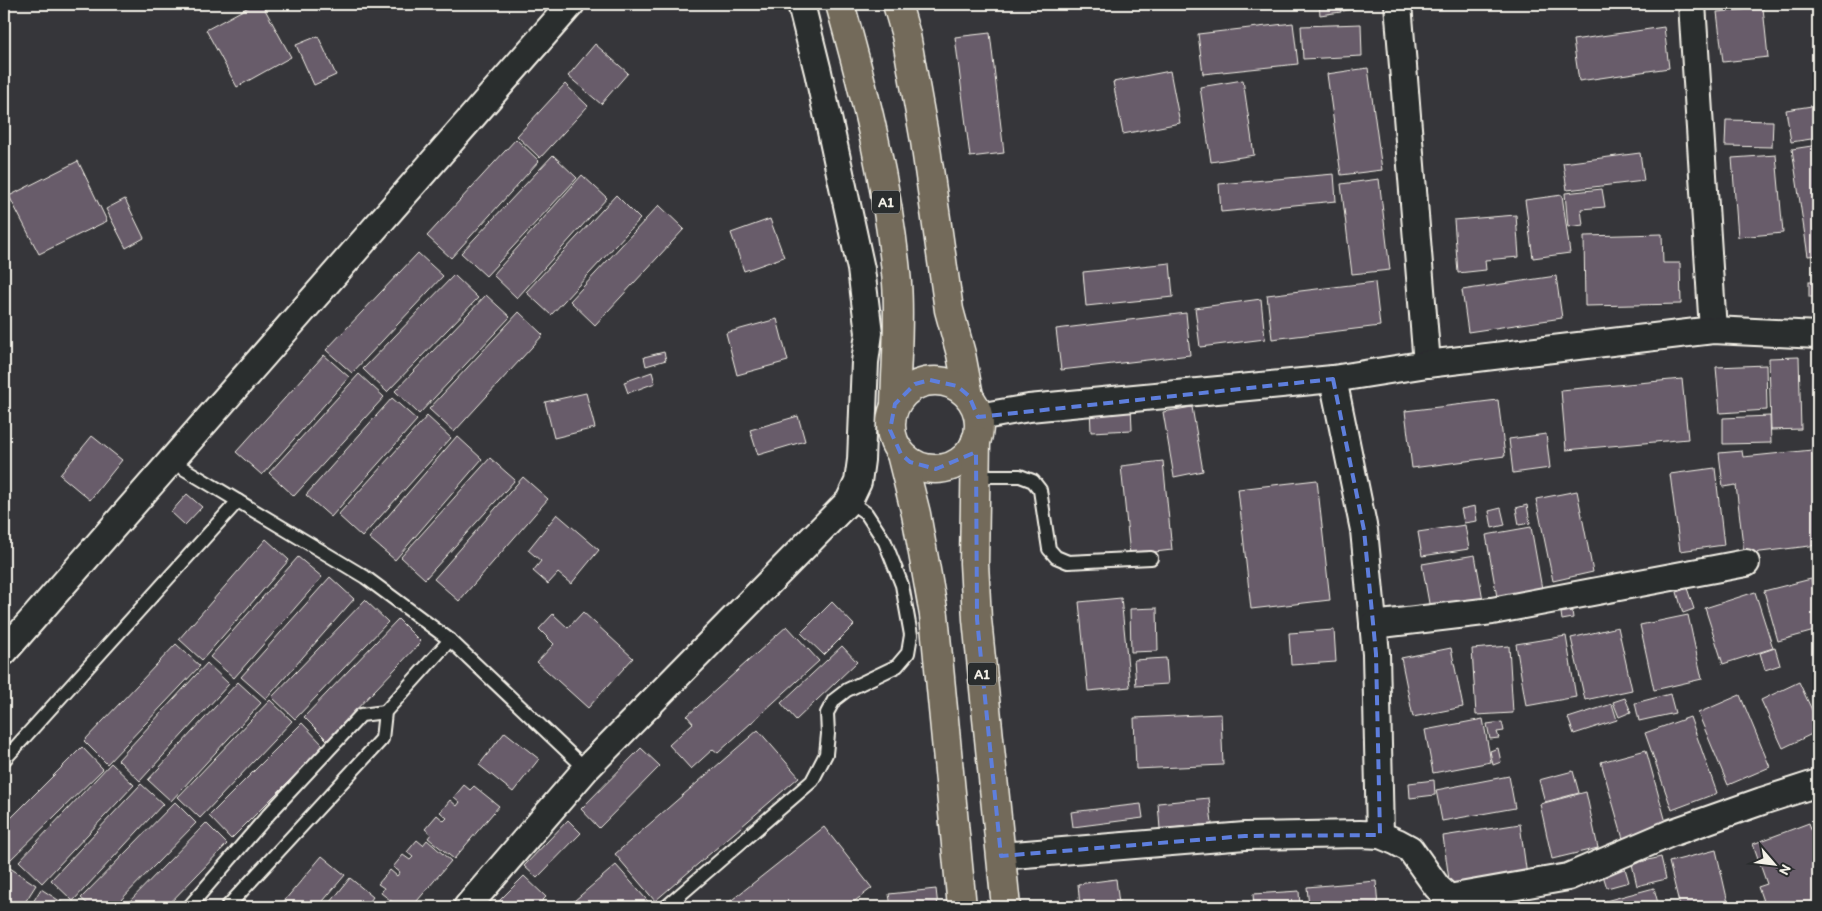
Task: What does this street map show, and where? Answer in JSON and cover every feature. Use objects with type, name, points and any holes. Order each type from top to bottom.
[{"type":"highway","name":"A1","points":[[840,4],[860,73],[889,220],[897,284],[898,340],[895,404]]},
{"type":"highway","name":"A1","points":[[897,4],[906,35],[949,310],[961,354],[974,417],[974,563],[977,619],[1006,907]]},
{"type":"highway","points":[[930,380],[944,381],[957,386],[974,417],[970,451],[949,467],[923,468],[910,462],[901,454],[894,443],[890,430],[895,404],[904,392],[916,384],[930,380]]},
{"type":"highway","points":[[901,454],[916,514],[934,615],[962,907]]},
{"type":"street","points":[[4,652],[571,4]]},
{"type":"street","points":[[467,907],[586,769],[849,501],[858,482],[861,460],[865,362],[869,333],[860,269],[820,82],[801,4]]},
{"type":"street","points":[[1398,4],[1427,364]]},
{"type":"street","points":[[1692,4],[1713,330]]},
{"type":"street","points":[[974,417],[1029,408],[1334,379],[1427,364],[1713,330],[1818,336]]},
{"type":"street","points":[[1334,379],[1364,530],[1376,654],[1380,835]]},
{"type":"street","points":[[1373,625],[1492,610],[1746,563]]},
{"type":"street","points":[[1001,856],[1245,836],[1380,835],[1410,849],[1437,897],[1449,898],[1568,877],[1671,833],[1818,783]]},
{"type":"lane","points":[[171,461],[364,577],[450,640],[586,769]]},
{"type":"lane","points":[[975,476],[1020,476],[1033,481],[1040,490],[1049,549],[1056,557],[1068,562],[1151,558]]},
{"type":"lane","points":[[4,760],[238,501]]},
{"type":"lane","points":[[666,907],[812,781],[826,754],[828,734],[827,713],[834,700],[846,690],[897,666],[908,653],[911,635],[902,585],[885,542],[866,513],[849,501]]},
{"type":"lane","points":[[227,907],[382,739],[385,712],[450,640]]},
{"type":"lane","points":[[189,907],[269,814],[361,715],[385,712]]},
{"type":"highlighted area","points":[[1333,379],[1364,530],[1376,654],[1380,835],[1245,836],[1001,856],[977,619],[976,452],[936,469],[910,462],[901,454],[890,430],[895,404],[915,384],[930,380],[957,386],[969,396],[978,417]]},
{"type":"building","points":[[254,4],[262,4],[291,57],[237,87],[206,30]]},
{"type":"building","points":[[1319,4],[1340,4],[1341,12],[1320,15]]},
{"type":"building","points":[[1342,4],[1364,4],[1364,7],[1343,11]]},
{"type":"building","points":[[1763,8],[1768,57],[1723,62],[1717,12]]},
{"type":"building","points":[[1293,23],[1298,64],[1203,74],[1198,34]]},
{"type":"building","points":[[1361,24],[1362,56],[1303,59],[1301,26]]},
{"type":"building","points":[[1664,27],[1669,68],[1579,81],[1573,40]]},
{"type":"building","points":[[990,33],[1004,153],[970,157],[955,37]]},
{"type":"building","points":[[318,36],[336,75],[314,85],[296,45]]},
{"type":"building","points":[[595,44],[628,73],[601,104],[568,76]]},
{"type":"building","points":[[1368,68],[1382,170],[1341,175],[1327,74]]},
{"type":"building","points":[[1170,71],[1180,123],[1123,134],[1113,82]]},
{"type":"building","points":[[1243,80],[1254,155],[1211,162],[1200,87]]},
{"type":"building","points":[[565,84],[588,106],[540,158],[517,136]]},
{"type":"building","points":[[1818,105],[1818,138],[1791,142],[1786,110]]},
{"type":"building","points":[[1726,120],[1773,121],[1772,147],[1725,146]]},
{"type":"building","points":[[516,139],[539,161],[451,258],[427,236]]},
{"type":"building","points":[[1818,145],[1818,255],[1808,256],[1792,149]]},
{"type":"building","points":[[1640,153],[1644,181],[1567,190],[1563,163]]},
{"type":"building","points":[[553,155],[577,178],[486,276],[461,253]]},
{"type":"building","points":[[1776,155],[1783,233],[1738,237],[1732,158]]},
{"type":"building","points":[[78,161],[107,221],[39,254],[9,196]]},
{"type":"building","points":[[1334,174],[1336,201],[1221,212],[1219,184]]},
{"type":"building","points":[[582,175],[607,198],[517,298],[493,275]]},
{"type":"building","points":[[1379,179],[1390,270],[1352,274],[1341,184]]},
{"type":"building","points":[[1602,189],[1605,207],[1581,209],[1583,225],[1568,227],[1565,193]]},
{"type":"building","points":[[616,195],[640,219],[551,315],[526,292]]},
{"type":"building","points":[[1562,195],[1570,253],[1533,258],[1525,200]]},
{"type":"building","points":[[125,199],[144,238],[126,248],[106,209]]},
{"type":"building","points":[[659,205],[684,229],[595,325],[570,301]]},
{"type":"building","points":[[1516,215],[1519,257],[1485,260],[1486,270],[1458,273],[1454,220]]},
{"type":"building","points":[[770,219],[784,257],[744,271],[731,233]]},
{"type":"building","points":[[1662,234],[1663,263],[1680,263],[1681,304],[1585,306],[1584,236]]},
{"type":"building","points":[[418,253],[443,276],[352,373],[326,350]]},
{"type":"building","points":[[1170,263],[1173,297],[1086,306],[1083,272]]},
{"type":"building","points":[[454,275],[478,298],[387,392],[363,369]]},
{"type":"building","points":[[1556,276],[1562,318],[1468,332],[1462,290]]},
{"type":"building","points":[[1809,281],[1818,281],[1818,297],[1809,297]]},
{"type":"building","points":[[1375,282],[1380,326],[1272,339],[1267,295]]},
{"type":"building","points":[[486,295],[510,317],[419,414],[395,391]]},
{"type":"building","points":[[1261,299],[1265,339],[1200,347],[1195,308]]},
{"type":"building","points":[[519,312],[543,335],[454,432],[429,409]]},
{"type":"building","points":[[1186,313],[1190,355],[1061,370],[1056,329]]},
{"type":"building","points":[[777,319],[788,361],[737,375],[726,333]]},
{"type":"building","points":[[664,352],[666,360],[646,366],[644,357]]},
{"type":"building","points":[[324,355],[349,377],[262,475],[236,452]]},
{"type":"building","points":[[1799,357],[1801,429],[1771,430],[1769,358]]},
{"type":"building","points":[[1818,358],[1818,419],[1815,419]]},
{"type":"building","points":[[1766,365],[1767,410],[1720,413],[1716,367]]},
{"type":"building","points":[[652,372],[655,383],[628,393],[624,382]]},
{"type":"building","points":[[359,374],[384,397],[294,496],[269,473]]},
{"type":"building","points":[[1682,379],[1688,439],[1566,450],[1561,390]]},
{"type":"building","points":[[586,393],[595,428],[554,438],[545,402]]},
{"type":"building","points":[[392,398],[417,420],[331,517],[306,495]]},
{"type":"building","points":[[1498,400],[1505,456],[1412,468],[1405,411]]},
{"type":"building","points":[[1131,405],[1132,430],[1091,432],[1090,407]]},
{"type":"building","points":[[1192,407],[1203,471],[1174,477],[1163,412]]},
{"type":"building","points":[[427,416],[451,438],[362,537],[338,515]]},
{"type":"building","points":[[798,416],[805,441],[758,455],[750,430]]},
{"type":"building","points":[[1770,416],[1771,443],[1723,444],[1723,418]]},
{"type":"building","points":[[1546,434],[1550,468],[1513,473],[1509,439]]},
{"type":"building","points":[[92,436],[122,460],[90,500],[60,475]]},
{"type":"building","points":[[457,436],[482,459],[395,560],[369,538]]},
{"type":"building","points":[[1812,450],[1818,507],[1818,545],[1744,554],[1736,485],[1723,487],[1719,453],[1742,451],[1743,457]]},
{"type":"building","points":[[490,458],[515,480],[425,579],[401,557]]},
{"type":"building","points":[[1163,461],[1172,550],[1130,555],[1121,466]]},
{"type":"building","points":[[1715,468],[1724,545],[1680,551],[1670,474]]},
{"type":"building","points":[[523,477],[548,499],[459,601],[434,579]]},
{"type":"building","points":[[1317,480],[1330,600],[1251,609],[1238,489]]},
{"type":"building","points":[[1577,491],[1593,572],[1553,581],[1536,499]]},
{"type":"building","points":[[187,494],[202,507],[185,525],[171,512]]},
{"type":"building","points":[[1527,505],[1530,523],[1519,525],[1516,508]]},
{"type":"building","points":[[1475,506],[1477,521],[1464,523],[1461,509]]},
{"type":"building","points":[[1501,508],[1505,525],[1492,528],[1489,511]]},
{"type":"building","points":[[557,514],[599,550],[571,584],[558,573],[548,584],[533,571],[541,561],[528,550]]},
{"type":"building","points":[[1465,525],[1469,549],[1422,556],[1418,532]]},
{"type":"building","points":[[1531,527],[1542,589],[1497,597],[1486,535]]},
{"type":"building","points":[[266,539],[289,560],[202,660],[179,639]]},
{"type":"building","points":[[1475,555],[1483,600],[1430,609],[1422,564]]},
{"type":"building","points":[[298,557],[322,577],[234,678],[210,657]]},
{"type":"building","points":[[330,577],[354,599],[266,699],[241,677]]},
{"type":"building","points":[[1811,579],[1818,607],[1818,630],[1778,641],[1764,591]]},
{"type":"building","points":[[1687,588],[1694,609],[1683,613],[1677,592]]},
{"type":"building","points":[[1755,592],[1773,648],[1723,664],[1705,608]]},
{"type":"building","points":[[1121,598],[1130,687],[1088,691],[1079,602]]},
{"type":"building","points":[[365,600],[388,622],[295,719],[272,697]]},
{"type":"building","points":[[832,602],[854,625],[824,655],[801,633]]},
{"type":"building","points":[[1157,608],[1158,651],[1131,652],[1130,609]]},
{"type":"building","points":[[1572,611],[1573,618],[1562,620],[1561,613]]},
{"type":"building","points":[[583,612],[633,658],[588,708],[537,662],[554,644],[539,629],[553,614],[568,628]]},
{"type":"building","points":[[1688,615],[1702,679],[1654,690],[1640,625]]},
{"type":"building","points":[[398,619],[421,642],[327,740],[304,717]]},
{"type":"building","points":[[787,626],[819,661],[718,753],[713,749],[691,769],[669,745],[693,723],[687,716]]},
{"type":"building","points":[[1618,627],[1632,690],[1585,700],[1571,638]]},
{"type":"building","points":[[1334,630],[1336,662],[1291,665],[1289,633]]},
{"type":"building","points":[[1566,636],[1576,697],[1526,706],[1516,644]]},
{"type":"building","points":[[176,644],[200,666],[107,764],[84,741]]},
{"type":"building","points":[[842,646],[857,662],[796,720],[781,703]]},
{"type":"building","points":[[1509,646],[1513,713],[1476,715],[1472,649]]},
{"type":"building","points":[[1451,648],[1463,707],[1413,717],[1401,658]]},
{"type":"building","points":[[1775,648],[1780,665],[1765,670],[1760,653]]},
{"type":"building","points":[[1166,658],[1168,684],[1136,686],[1134,660]]},
{"type":"building","points":[[207,663],[229,684],[140,781],[118,760]]},
{"type":"building","points":[[238,682],[261,703],[171,801],[148,780]]},
{"type":"building","points":[[1799,682],[1818,723],[1818,731],[1783,748],[1761,700]]},
{"type":"building","points":[[1670,694],[1675,713],[1639,721],[1635,703]]},
{"type":"building","points":[[1740,695],[1770,767],[1728,785],[1698,713]]},
{"type":"building","points":[[1625,698],[1631,712],[1619,717],[1613,702]]},
{"type":"building","points":[[270,700],[292,721],[200,818],[178,797]]},
{"type":"building","points":[[1612,704],[1617,720],[1574,734],[1568,718]]},
{"type":"building","points":[[1221,714],[1223,765],[1136,769],[1134,718]]},
{"type":"building","points":[[1690,717],[1717,793],[1672,810],[1645,733]]},
{"type":"building","points":[[1483,719],[1491,762],[1433,773],[1425,730]]},
{"type":"building","points":[[1502,722],[1504,731],[1497,732],[1499,738],[1490,739],[1487,724]]},
{"type":"building","points":[[302,723],[324,746],[231,839],[209,816]]},
{"type":"building","points":[[758,730],[799,777],[655,901],[615,854]]},
{"type":"building","points":[[505,732],[539,759],[513,792],[479,765]]},
{"type":"building","points":[[82,747],[103,769],[9,861],[4,856],[4,825]]},
{"type":"building","points":[[641,748],[660,766],[599,828],[581,809]]},
{"type":"building","points":[[1498,748],[1501,762],[1493,765],[1490,751]]},
{"type":"building","points":[[1646,750],[1667,826],[1623,839],[1601,762]]},
{"type":"building","points":[[111,763],[134,785],[42,883],[19,861]]},
{"type":"building","points":[[1573,771],[1579,793],[1545,802],[1539,780]]},
{"type":"building","points":[[1509,776],[1515,808],[1442,821],[1436,790]]},
{"type":"building","points":[[1434,780],[1435,795],[1410,798],[1409,783]]},
{"type":"building","points":[[141,784],[163,804],[73,901],[51,880]]},
{"type":"building","points":[[464,785],[470,790],[474,786],[499,806],[454,859],[428,838],[431,834],[425,829],[437,815],[444,821],[447,818],[440,812],[450,800],[457,806],[460,802],[454,797]]},
{"type":"building","points":[[1586,792],[1598,848],[1552,859],[1540,804]]},
{"type":"building","points":[[1209,798],[1212,824],[1160,829],[1158,803]]},
{"type":"building","points":[[175,802],[196,823],[114,907],[91,907],[81,898]]},
{"type":"building","points":[[1141,804],[1143,818],[1073,827],[1071,812]]},
{"type":"building","points":[[568,820],[581,833],[537,878],[524,866]]},
{"type":"building","points":[[206,823],[227,844],[166,907],[124,907]]},
{"type":"building","points":[[1809,823],[1818,851],[1818,907],[1765,907],[1758,887],[1767,884],[1753,844]]},
{"type":"building","points":[[1520,824],[1527,876],[1450,887],[1443,836]]},
{"type":"building","points":[[824,827],[872,888],[847,907],[723,907]]},
{"type":"building","points":[[417,840],[423,845],[427,840],[451,861],[412,907],[399,907],[381,893],[384,888],[378,884],[390,870],[397,876],[400,872],[393,867],[403,855],[410,860],[413,857],[407,852]]},
{"type":"building","points":[[1716,850],[1729,907],[1680,907],[1669,862]]},
{"type":"building","points":[[322,856],[345,875],[318,907],[279,907]]},
{"type":"building","points":[[1661,857],[1666,879],[1637,886],[1632,864]]},
{"type":"building","points":[[616,865],[653,907],[567,907]]},
{"type":"building","points":[[1624,865],[1629,882],[1607,888],[1602,872]]},
{"type":"building","points":[[10,868],[36,885],[22,907],[4,907],[4,878]]},
{"type":"building","points":[[524,876],[546,897],[536,907],[493,907]]},
{"type":"building","points":[[350,878],[373,897],[366,907],[327,907]]},
{"type":"building","points":[[1116,879],[1119,904],[1080,907],[1078,884]]},
{"type":"building","points":[[1376,881],[1378,907],[1309,907],[1307,887]]},
{"type":"building","points":[[1654,888],[1659,907],[1599,907],[1598,903]]},
{"type":"building","points":[[41,889],[66,905],[65,907],[30,907]]},
{"type":"building","points":[[936,889],[938,907],[891,907],[889,894]]},
{"type":"building","points":[[1299,891],[1300,907],[1254,907],[1253,894]]}]
